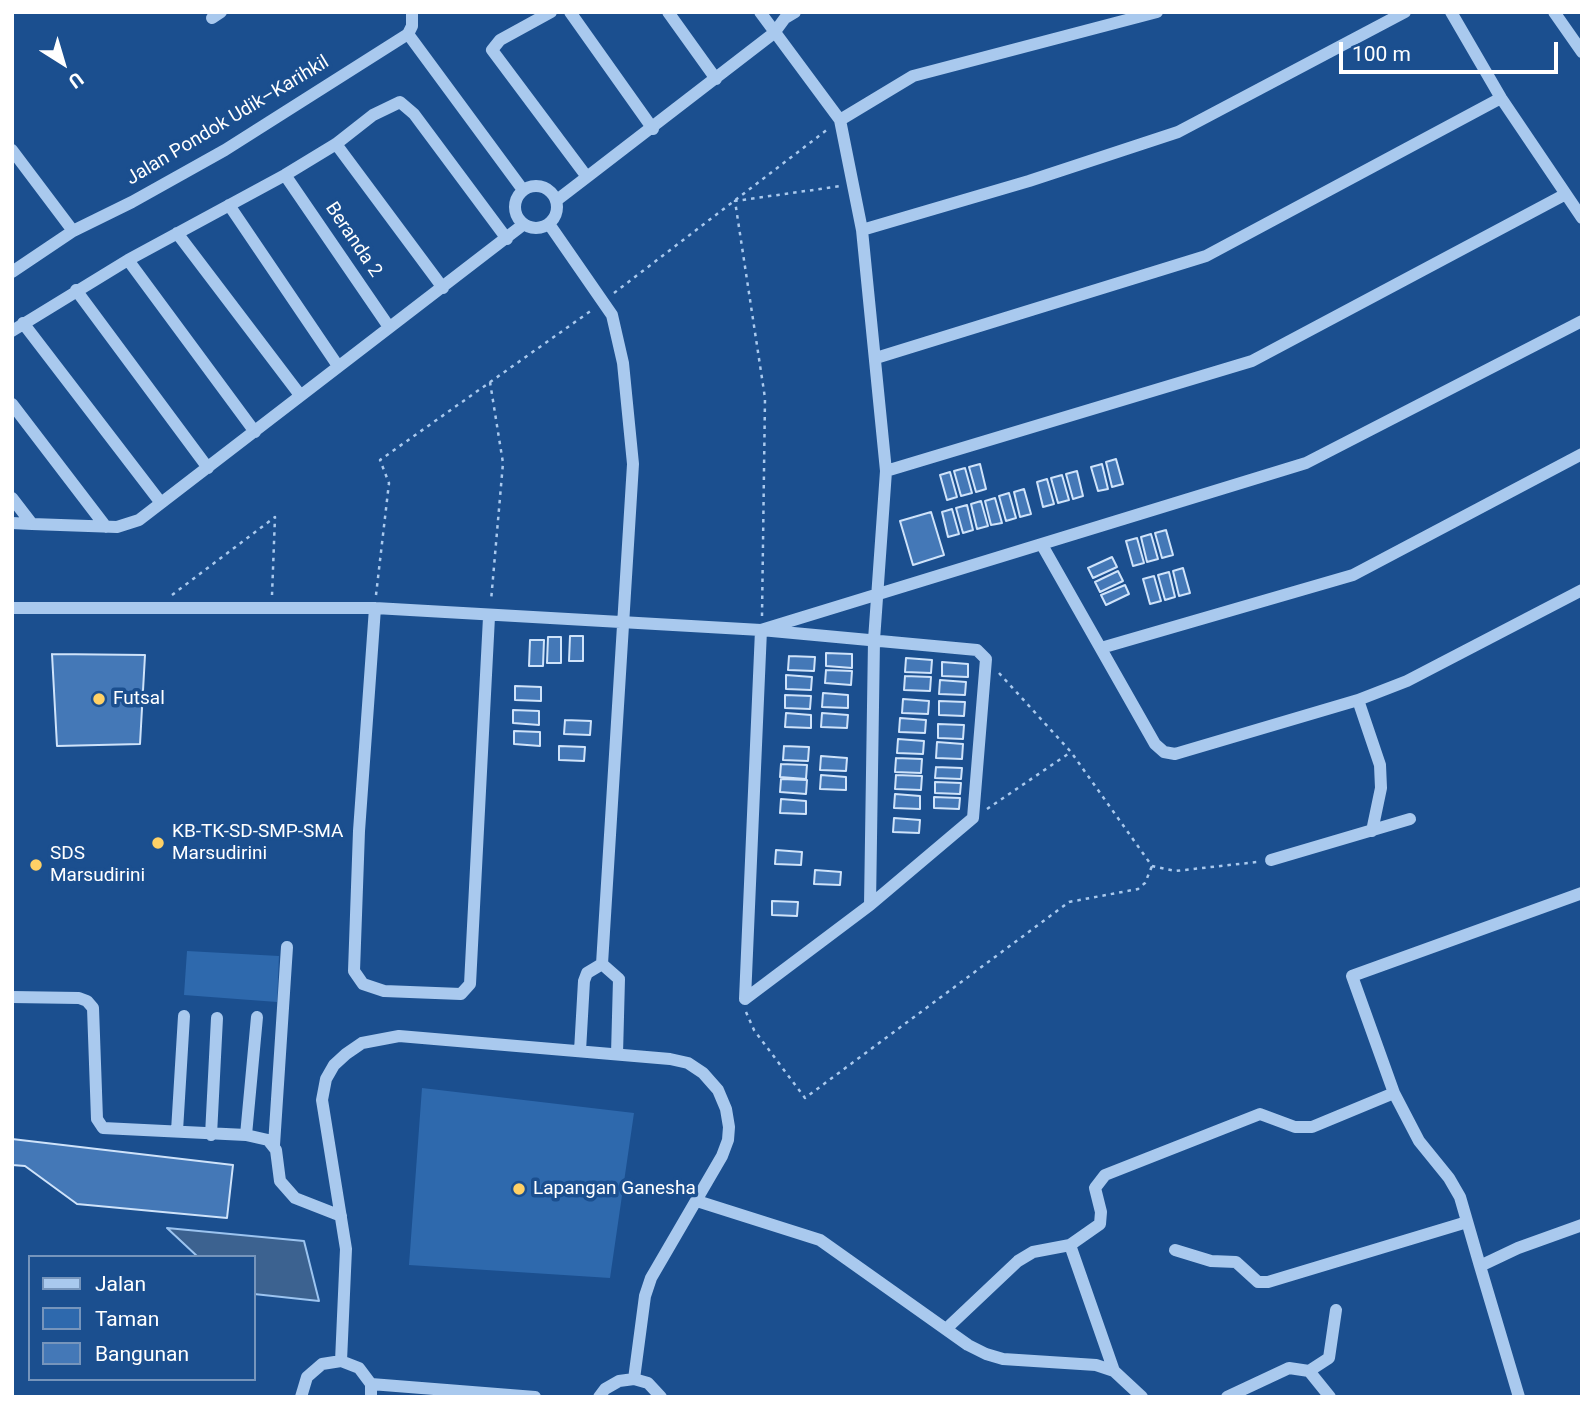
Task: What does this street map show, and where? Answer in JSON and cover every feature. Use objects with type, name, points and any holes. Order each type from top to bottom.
[{"type":"street","points":[[551,12],[500,40],[492,51],[587,177]]},
{"type":"street","points":[[570,12],[653,129]]},
{"type":"street","points":[[668,12],[716,79]]},
{"type":"street","points":[[760,12],[840,120],[862,230],[886,471],[874,640],[870,905]]},
{"type":"street","points":[[557,200],[653,129],[774,33],[785,18],[795,12]]},
{"type":"street","points":[[862,230],[1029,181],[1178,132],[1405,12]]},
{"type":"street","points":[[1451,12],[1501,98],[1582,218]]},
{"type":"street","points":[[1554,12],[1582,52]]},
{"type":"street","points":[[840,120],[913,76],[1150,13]]},
{"type":"street","points":[[416,14],[408,34],[523,190]]},
{"type":"street","name":"Jalan Pondok Udik–Karihkil","points":[[12,272],[73,231],[225,150],[408,34]]},
{"type":"street","points":[[876,358],[1206,256],[1501,98]]},
{"type":"street","points":[[161,503],[18,327],[128,260],[336,144],[373,116],[403,103],[507,239]]},
{"type":"street","points":[[336,144],[443,288]]},
{"type":"street","points":[[12,150],[73,231]]},
{"type":"street","name":"Beranda 2","points":[[285,174],[389,327]]},
{"type":"street","points":[[542,186],[557,200],[557,213],[549,224],[537,228],[524,224],[515,207],[523,190],[542,186]]},
{"type":"street","points":[[886,471],[1252,360],[1564,195]]},
{"type":"street","points":[[229,205],[338,366]]},
{"type":"street","points":[[12,523],[106,527],[126,525],[139,520],[524,224]]},
{"type":"street","points":[[549,224],[605,300],[612,315],[623,363],[634,464],[602,964]]},
{"type":"street","points":[[177,233],[300,395]]},
{"type":"street","points":[[128,260],[255,432]]},
{"type":"street","points":[[76,290],[208,468]]},
{"type":"street","points":[[761,629],[1306,463],[1582,321]]},
{"type":"street","points":[[12,404],[106,527]]},
{"type":"street","points":[[1101,648],[1353,575],[1582,454]]},
{"type":"street","points":[[12,498],[32,524]]},
{"type":"street","points":[[1042,545],[1155,744],[1164,752],[1175,754],[1359,700],[1407,681],[1582,590]]},
{"type":"street","points":[[12,608],[375,608],[489,617],[761,629],[977,650],[986,659],[973,818],[870,905],[745,999]]},
{"type":"street","points":[[375,608],[359,831],[355,971],[363,985],[384,991],[461,994],[468,990],[470,984],[489,617]]},
{"type":"street","points":[[745,999],[761,629]]},
{"type":"street","points":[[1359,700],[1369,739],[1378,752],[1380,765],[1381,788],[1372,831]]},
{"type":"street","points":[[1271,860],[1410,819]]},
{"type":"street","points":[[1519,1397],[1460,1197],[1449,1178],[1419,1141],[1394,1093],[1352,976],[1582,893]]},
{"type":"street","points":[[287,947],[274,1145],[280,1181],[295,1198],[341,1216]]},
{"type":"street","points":[[580,1051],[584,981],[587,972],[602,964]]},
{"type":"street","points":[[602,964],[619,979],[617,1054]]},
{"type":"street","points":[[12,997],[79,998],[87,1001],[93,1008],[97,1119],[103,1128],[246,1135],[268,1140],[274,1145]]},
{"type":"street","points":[[177,1131],[184,1016]]},
{"type":"street","points":[[246,1135],[257,1017]]},
{"type":"street","points":[[211,1135],[217,1018]]},
{"type":"street","points":[[341,1361],[346,1249],[322,1100],[334,1065],[346,1054],[362,1043],[399,1036],[617,1054],[688,1063],[703,1073],[718,1090],[726,1109],[728,1140],[696,1201],[650,1278],[645,1296],[634,1379]]},
{"type":"street","points":[[946,1329],[1018,1261],[1033,1252],[1070,1245],[1100,1224],[1101,1212],[1095,1188],[1105,1175],[1260,1114],[1295,1127],[1312,1127],[1394,1093]]},
{"type":"street","points":[[696,1201],[820,1240],[977,1349],[1003,1359],[1096,1365],[1114,1371],[1142,1397]]},
{"type":"street","points":[[1175,1250],[1211,1261],[1236,1262],[1258,1282],[1268,1282],[1467,1222]]},
{"type":"street","points":[[1480,1266],[1518,1248],[1582,1225]]},
{"type":"street","points":[[1070,1245],[1114,1371]]},
{"type":"street","points":[[1227,1397],[1289,1368],[1309,1371],[1329,1358],[1336,1310]]},
{"type":"street","points":[[301,1397],[307,1377],[322,1364],[341,1361],[359,1368],[371,1390],[535,1397]]},
{"type":"street","points":[[1309,1371],[1330,1397]]},
{"type":"street","points":[[599,1397],[605,1389],[618,1381],[634,1379],[648,1383],[661,1397]]},
{"type":"path","points":[[375,608],[389,483],[380,460],[605,300],[840,120]]},
{"type":"path","points":[[735,201],[853,185]]},
{"type":"path","points":[[735,201],[765,398],[761,629]]},
{"type":"path","points":[[489,617],[503,463],[490,382]]},
{"type":"path","points":[[156,607],[275,517],[271,608]]},
{"type":"path","points":[[986,659],[1071,752],[1152,866],[1175,871],[1271,860]]},
{"type":"path","points":[[973,818],[1071,752]]},
{"type":"path","points":[[745,999],[746,1015],[754,1030],[805,1098],[1069,902],[1138,889],[1145,883],[1152,866]]},
{"type":"green space","points":[[187,951],[279,956],[277,1002],[184,995]]},
{"type":"green space","name":"Lapangan Ganesha","points":[[422,1088],[634,1113],[610,1278],[409,1265]]},
{"type":"shaded area","points":[[167,1228],[304,1241],[319,1301],[256,1294],[256,1255],[196,1255]]},
{"type":"building","points":[[1116,459],[1123,484],[1112,487],[1106,462]]},
{"type":"building","points":[[980,464],[986,489],[976,492],[969,467]]},
{"type":"building","points":[[1102,464],[1108,489],[1098,491],[1091,467]]},
{"type":"building","points":[[965,468],[972,493],[961,496],[954,471]]},
{"type":"building","points":[[1077,471],[1083,496],[1073,499],[1066,474]]},
{"type":"building","points":[[950,472],[957,497],[947,500],[940,475]]},
{"type":"building","points":[[1062,475],[1069,500],[1058,503],[1051,478]]},
{"type":"building","points":[[1047,479],[1054,504],[1043,507],[1037,482]]},
{"type":"building","points":[[1024,489],[1031,514],[1020,517],[1014,492]]},
{"type":"building","points":[[1009,493],[1016,518],[1006,521],[999,496]]},
{"type":"building","points":[[995,498],[1002,523],[991,525],[985,501]]},
{"type":"building","points":[[981,501],[988,526],[977,529],[971,504]]},
{"type":"building","points":[[967,505],[973,530],[963,533],[956,508]]},
{"type":"building","points":[[952,509],[959,534],[948,537],[942,512]]},
{"type":"building","points":[[931,512],[944,555],[913,565],[900,521]]},
{"type":"building","points":[[1166,530],[1173,555],[1162,558],[1155,533]]},
{"type":"building","points":[[1151,534],[1158,559],[1147,562],[1141,537]]},
{"type":"building","points":[[1137,538],[1144,563],[1133,566],[1126,541]]},
{"type":"building","points":[[1112,557],[1117,567],[1093,578],[1088,568]]},
{"type":"building","points":[[1183,568],[1190,593],[1179,596],[1173,571]]},
{"type":"building","points":[[1118,571],[1123,581],[1100,592],[1095,582]]},
{"type":"building","points":[[1169,572],[1175,597],[1165,600],[1158,575]]},
{"type":"building","points":[[1154,576],[1161,601],[1150,604],[1143,579]]},
{"type":"building","points":[[1125,585],[1129,594],[1106,605],[1101,595]]},
{"type":"building","points":[[570,636],[583,636],[583,661],[569,661]]},
{"type":"building","points":[[548,637],[561,637],[561,663],[547,663]]},
{"type":"building","points":[[530,640],[544,640],[543,666],[529,666]]},
{"type":"building","points":[[826,653],[852,654],[852,668],[826,666]]},
{"type":"building","name":"Futsal","points":[[52,654],[145,655],[140,744],[57,746]]},
{"type":"building","points":[[789,656],[815,657],[814,671],[788,670]]},
{"type":"building","points":[[906,658],[932,660],[931,673],[905,672]]},
{"type":"building","points":[[942,662],[968,664],[968,677],[942,676]]},
{"type":"building","points":[[826,670],[852,671],[851,685],[825,683]]},
{"type":"building","points":[[786,675],[812,677],[811,690],[786,689]]},
{"type":"building","points":[[905,676],[931,677],[930,691],[904,690]]},
{"type":"building","points":[[940,680],[966,682],[965,695],[939,694]]},
{"type":"building","points":[[515,686],[541,687],[541,701],[515,700]]},
{"type":"building","points":[[823,693],[848,695],[848,708],[822,707]]},
{"type":"building","points":[[785,695],[811,696],[810,709],[785,708]]},
{"type":"building","points":[[903,699],[929,701],[928,714],[902,713]]},
{"type":"building","points":[[939,701],[965,702],[964,716],[939,715]]},
{"type":"building","points":[[513,710],[539,711],[539,725],[513,723]]},
{"type":"building","points":[[786,713],[811,715],[811,728],[785,727]]},
{"type":"building","points":[[822,713],[848,715],[847,728],[821,727]]},
{"type":"building","points":[[900,718],[926,720],[925,733],[899,732]]},
{"type":"building","points":[[565,720],[591,721],[590,735],[564,734]]},
{"type":"building","points":[[938,724],[964,725],[963,739],[938,738]]},
{"type":"building","points":[[514,731],[540,732],[540,746],[514,744]]},
{"type":"building","points":[[898,739],[924,741],[923,754],[897,753]]},
{"type":"building","points":[[937,742],[963,744],[962,759],[936,758]]},
{"type":"building","points":[[559,746],[585,747],[584,761],[559,760]]},
{"type":"building","points":[[784,746],[809,747],[808,761],[783,760]]},
{"type":"building","points":[[821,756],[847,758],[846,771],[820,770]]},
{"type":"building","points":[[896,758],[922,759],[921,773],[895,772]]},
{"type":"building","points":[[781,764],[807,765],[806,779],[780,777]]},
{"type":"building","points":[[936,767],[962,768],[961,779],[935,778]]},
{"type":"building","points":[[821,775],[846,777],[846,790],[820,789]]},
{"type":"building","points":[[896,775],[922,776],[921,790],[895,789]]},
{"type":"building","points":[[781,779],[807,780],[806,794],[780,792]]},
{"type":"building","points":[[935,782],[961,783],[960,794],[935,793]]},
{"type":"building","points":[[895,794],[920,796],[920,809],[894,808]]},
{"type":"building","points":[[934,797],[960,798],[959,809],[934,808]]},
{"type":"building","points":[[781,799],[806,801],[806,814],[780,813]]},
{"type":"building","points":[[894,818],[920,820],[919,833],[893,832]]},
{"type":"building","points":[[776,850],[802,852],[801,865],[775,864]]},
{"type":"building","points":[[815,870],[841,872],[840,885],[814,884]]},
{"type":"building","points":[[772,901],[798,902],[797,916],[772,915]]},
{"type":"building","points":[[12,1139],[233,1165],[227,1218],[77,1204],[25,1166],[12,1165]]},
{"type":"place","name":"Futsal","points":[[99,699]]},
{"type":"place","name":"KB-TK-SD-SMP-SMA Marsudirini","points":[[158,843]]},
{"type":"place","name":"SDS Marsudirini","points":[[36,865]]},
{"type":"place","name":"Lapangan Ganesha","points":[[519,1189]]}]
